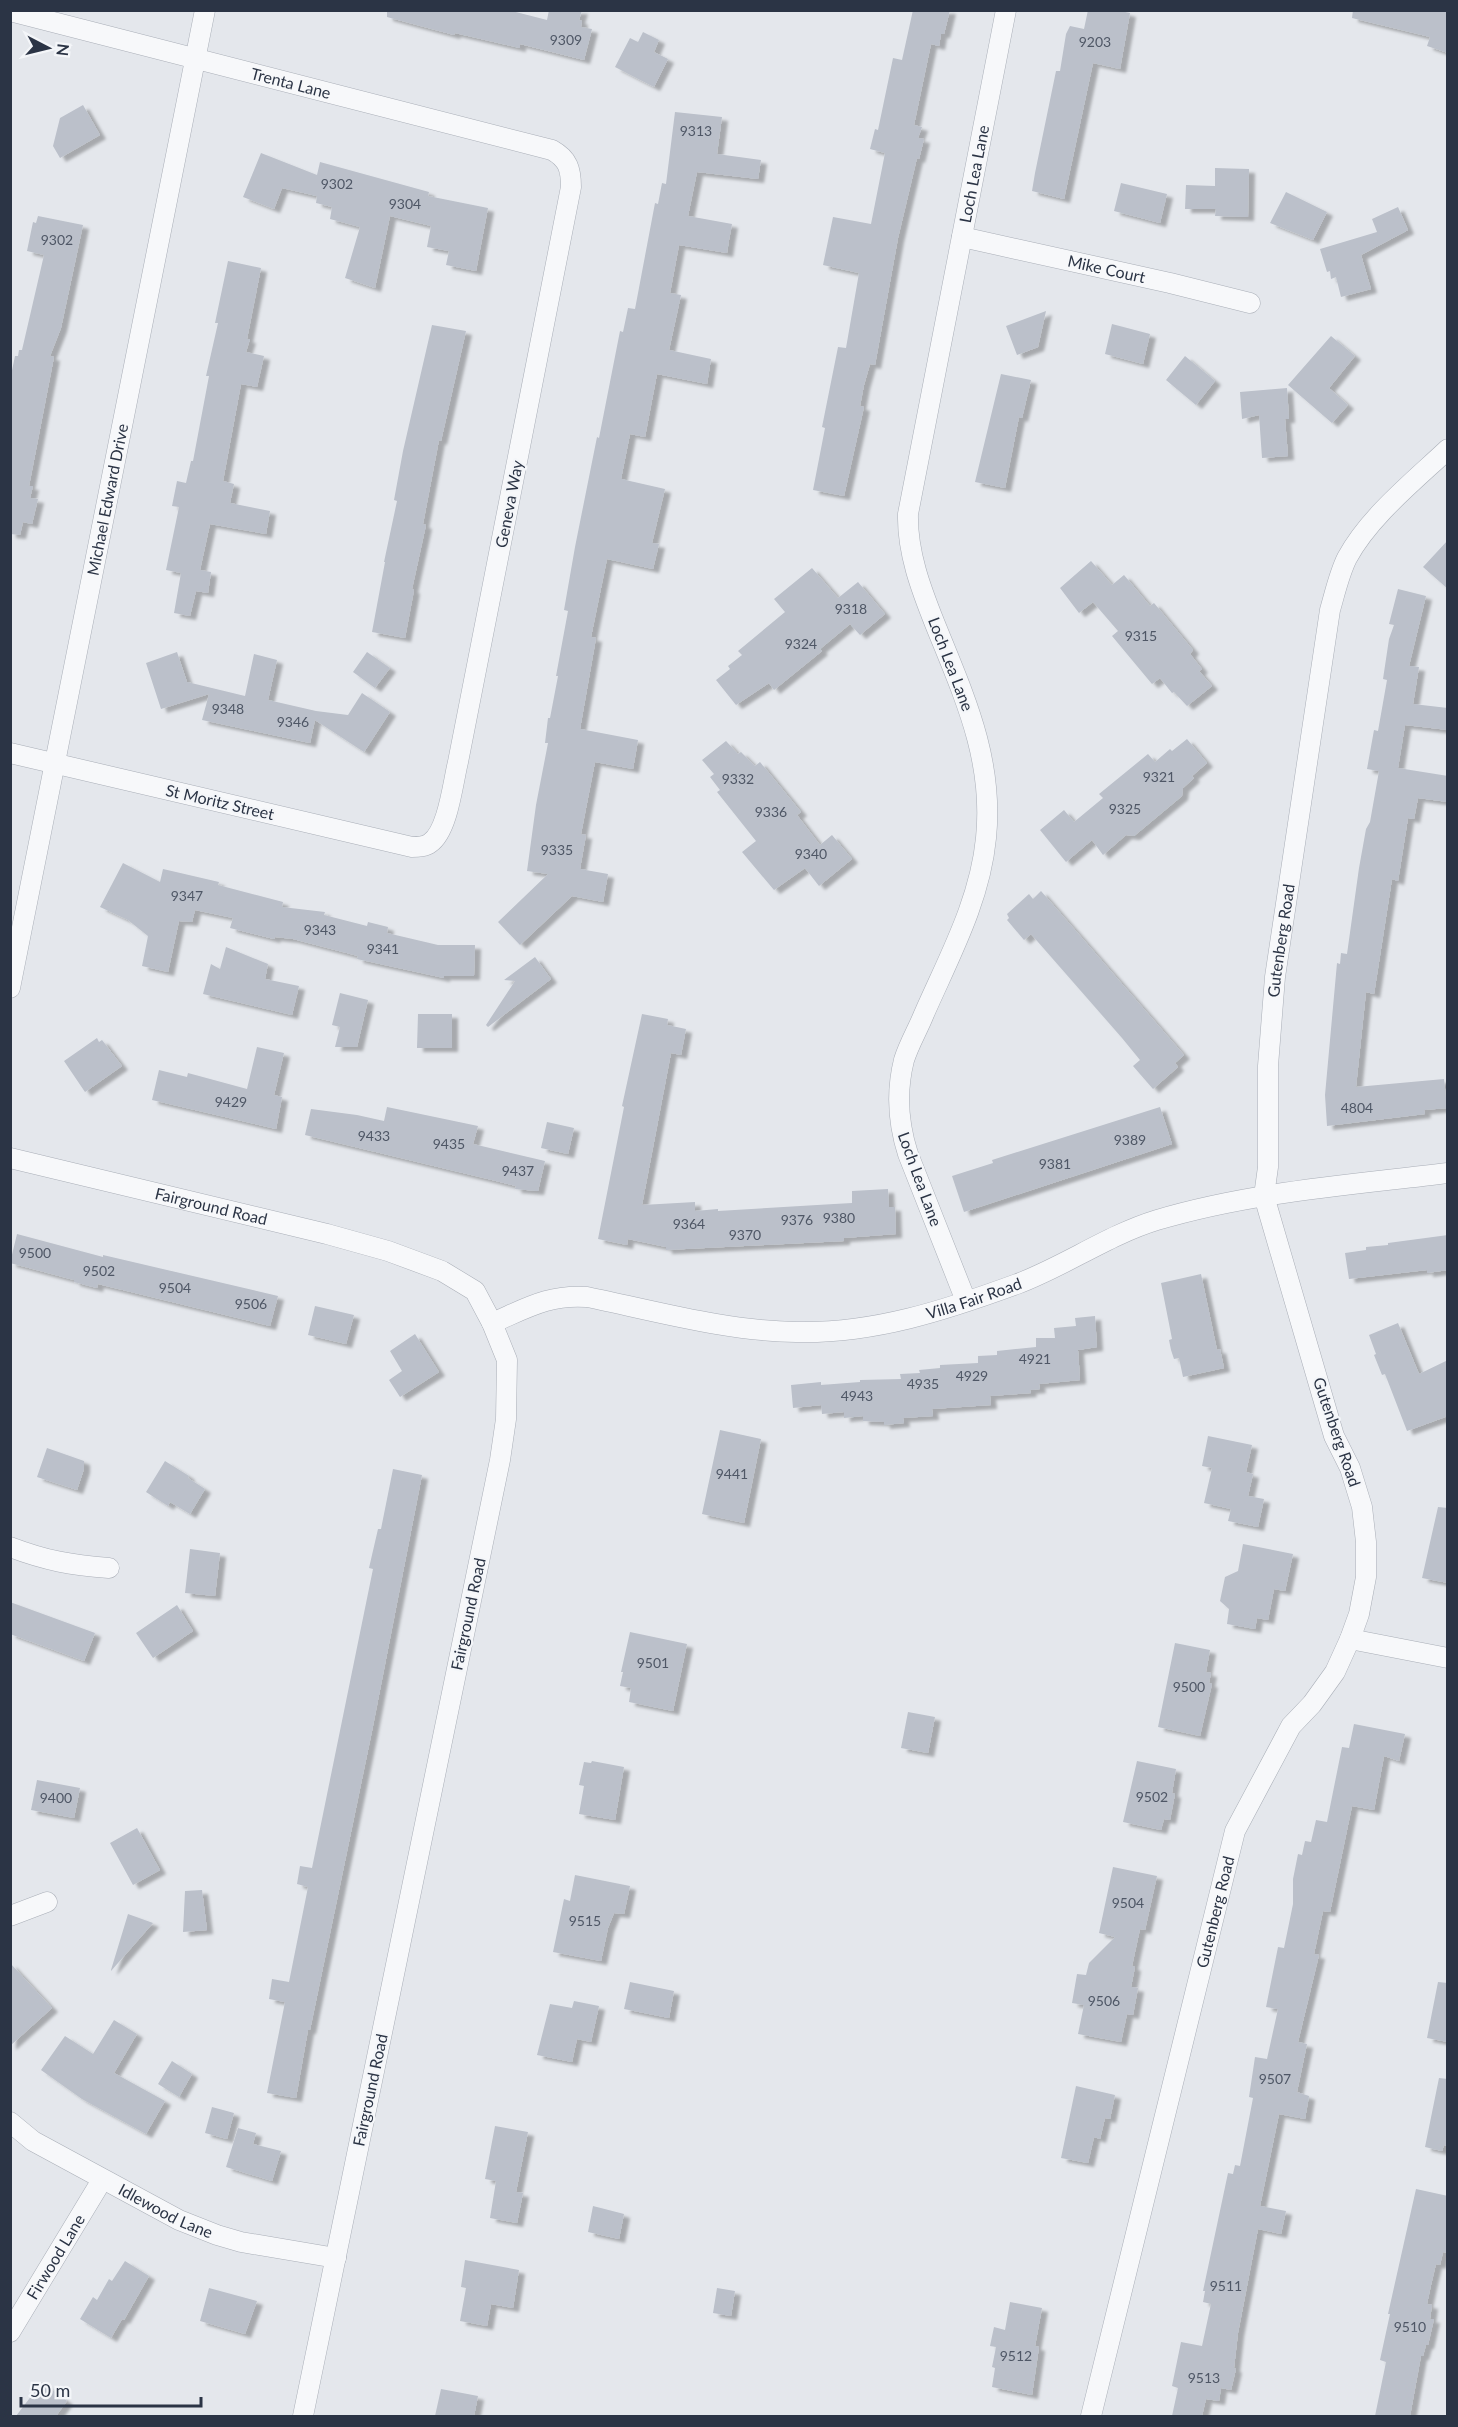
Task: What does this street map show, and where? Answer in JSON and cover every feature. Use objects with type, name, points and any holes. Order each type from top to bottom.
[{"type":"street","name":"Michael Edward Drive","points":[[10,988],[205,10]]},
{"type":"street","name":"Loch Lea Lane","points":[[966,1301],[908,1154],[898,1112],[905,1059],[971,908],[981,870],[988,812],[985,766],[979,741],[920,585],[908,532],[908,514],[1006,10]]},
{"type":"street","name":"Trenta Lane","points":[[10,11],[552,150],[566,160]]},
{"type":"street","name":"Geneva Way","points":[[430,843],[437,836],[445,820],[458,762],[571,187],[571,172],[566,160]]},
{"type":"street","name":"Mike Court","points":[[962,237],[1250,303]]},
{"type":"street","name":"Gutenberg Road","points":[[1091,2416],[1235,1831],[1291,1726],[1312,1704],[1335,1672],[1359,1614],[1366,1577],[1366,1542],[1362,1507],[1350,1468],[1335,1436],[1264,1196],[1268,1167],[1268,1066],[1275,977],[1330,610],[1341,572],[1360,538],[1448,449]]},
{"type":"street","name":"St Moritz Street","points":[[10,753],[412,847],[421,847],[430,843]]},
{"type":"street","name":"Fairground Road","points":[[10,1158],[327,1234],[415,1260],[442,1271],[475,1291],[492,1323],[507,1360],[506,1419],[500,1460],[303,2416]]},
{"type":"street","name":"Villa Fair Road","points":[[492,1323],[543,1301],[565,1295],[586,1297],[747,1329],[798,1333],[873,1327],[908,1320],[1019,1283],[1153,1221],[1195,1209],[1264,1196],[1448,1173]]},
{"type":"street","points":[[10,1547],[62,1564],[109,1568]]},
{"type":"street","points":[[1350,1640],[1448,1658]]},
{"type":"street","points":[[10,1916],[47,1902]]},
{"type":"street","name":"Idlewood Lane","points":[[10,2122],[33,2141],[179,2220],[241,2242],[336,2259]]},
{"type":"street","name":"Firwood Lane","points":[[10,2332],[102,2180]]},
{"type":"building","points":[[387,10],[508,10],[547,20],[549,10],[582,10],[579,20],[582,21],[581,27],[592,29],[584,60],[520,44],[520,48],[455,33],[454,35],[387,17]]},
{"type":"building","points":[[913,10],[950,10],[939,46],[931,44],[914,125],[922,127],[918,138],[924,139],[919,159],[917,158],[898,238],[875,365],[870,364],[864,385],[860,406],[864,407],[844,496],[813,490],[825,428],[822,427],[838,347],[846,348],[859,273],[823,265],[833,217],[871,224],[885,153],[870,149],[875,129],[878,130],[893,58],[902,60]]},
{"type":"building","points":[[1088,10],[1116,10],[1130,13],[1120,69],[1093,63],[1064,199],[1032,191],[1056,71],[1060,71],[1066,34],[1070,26],[1084,29]]},
{"type":"building","points":[[1353,10],[1448,10],[1448,53],[1427,46],[1430,37],[1352,18]]},
{"type":"building","points":[[643,32],[659,40],[654,52],[668,59],[654,87],[615,67],[630,38],[638,42]]},
{"type":"building","points":[[83,105],[100,135],[60,158],[53,146],[60,118]]},
{"type":"building","points":[[675,112],[722,117],[717,154],[761,160],[758,179],[697,172],[688,216],[732,224],[727,253],[679,245],[670,293],[681,295],[669,350],[711,359],[707,384],[657,374],[645,437],[630,434],[621,479],[665,489],[652,543],[659,544],[653,569],[607,559],[591,637],[596,638],[580,729],[638,740],[633,769],[595,762],[581,834],[586,835],[580,869],[608,874],[603,902],[572,896],[520,945],[498,922],[548,874],[527,871],[536,805],[548,743],[545,743],[548,718],[550,718],[558,676],[556,676],[568,611],[564,610],[620,331],[623,332],[628,308],[635,309],[655,203],[658,204],[662,183],[666,184]]},
{"type":"building","points":[[261,153],[317,175],[320,162],[429,192],[428,196],[488,208],[476,271],[446,265],[449,251],[427,247],[431,226],[390,216],[375,288],[345,278],[360,227],[330,219],[332,207],[316,203],[317,196],[282,188],[274,209],[243,197]]},
{"type":"building","points":[[1215,168],[1249,169],[1248,217],[1215,216],[1216,209],[1185,209],[1186,185],[1215,186]]},
{"type":"building","points":[[1121,183],[1167,194],[1160,223],[1114,211]]},
{"type":"building","points":[[1286,192],[1327,212],[1313,240],[1270,223]]},
{"type":"building","points":[[1398,207],[1408,230],[1361,255],[1371,289],[1341,297],[1336,277],[1331,279],[1330,271],[1327,272],[1320,249],[1377,232],[1372,219]]},
{"type":"building","points":[[38,216],[83,225],[61,328],[50,356],[54,357],[29,486],[33,486],[30,498],[38,499],[32,524],[23,522],[20,535],[10,534],[10,380],[15,356],[18,356],[19,350],[22,350],[44,255],[27,251],[33,222],[36,223]]},
{"type":"building","points":[[228,261],[261,268],[246,352],[264,356],[257,387],[241,384],[223,481],[234,484],[230,503],[270,511],[266,534],[210,524],[200,570],[211,572],[208,593],[196,591],[190,616],[174,613],[181,573],[166,570],[179,507],[172,506],[177,481],[186,483],[191,461],[193,461],[209,376],[206,376],[218,323],[215,323]]},
{"type":"building","points":[[1046,311],[1038,347],[1017,355],[1006,326]]},
{"type":"building","points":[[1112,324],[1150,334],[1143,364],[1105,354]]},
{"type":"building","points":[[432,325],[466,331],[441,441],[439,440],[405,638],[372,632],[397,501],[394,500],[403,451]]},
{"type":"building","points":[[1331,336],[1355,356],[1329,388],[1348,405],[1332,423],[1288,385]]},
{"type":"building","points":[[1185,356],[1215,381],[1196,405],[1166,380]]},
{"type":"building","points":[[1001,374],[1031,380],[1022,418],[1019,417],[1005,488],[975,482]]},
{"type":"building","points":[[1287,388],[1289,419],[1285,419],[1288,456],[1262,458],[1259,415],[1242,419],[1240,392]]},
{"type":"building","points":[[1448,540],[1448,589],[1423,567]]},
{"type":"building","points":[[1091,561],[1112,585],[1124,575],[1150,606],[1154,603],[1193,650],[1190,654],[1202,669],[1199,671],[1212,686],[1187,706],[1160,678],[1152,684],[1112,636],[1118,631],[1093,602],[1079,613],[1060,588]]},
{"type":"building","points":[[812,568],[838,598],[858,582],[885,614],[860,635],[850,624],[820,649],[822,651],[774,690],[769,683],[736,705],[716,680],[742,655],[738,651],[785,612],[774,599]]},
{"type":"building","points":[[1398,589],[1426,596],[1409,666],[1419,667],[1413,704],[1448,708],[1448,730],[1405,725],[1398,768],[1448,776],[1448,802],[1418,798],[1414,819],[1408,818],[1398,881],[1392,879],[1374,994],[1366,992],[1356,1087],[1444,1079],[1447,1108],[1424,1110],[1425,1114],[1327,1126],[1325,1095],[1337,963],[1340,964],[1341,953],[1347,954],[1359,868],[1379,771],[1367,769],[1374,730],[1378,731],[1387,680],[1383,679],[1389,639],[1394,625],[1389,624]]},
{"type":"building","points":[[177,652],[187,682],[245,696],[254,654],[277,660],[268,700],[316,711],[348,715],[362,693],[390,712],[364,752],[315,720],[310,743],[202,720],[209,694],[161,709],[146,663]]},
{"type":"building","points":[[367,652],[390,668],[375,688],[353,672]]},
{"type":"building","points":[[1187,739],[1207,763],[1192,776],[1194,778],[1183,788],[1182,796],[1134,836],[1126,835],[1103,855],[1092,840],[1066,862],[1040,830],[1064,810],[1074,822],[1103,798],[1099,794],[1148,754],[1155,762],[1170,749],[1172,751]]},
{"type":"building","points":[[726,741],[738,754],[741,752],[755,766],[760,762],[801,812],[797,815],[820,845],[832,835],[852,859],[819,886],[805,868],[774,890],[742,852],[756,841],[717,792],[720,790],[710,777],[714,774],[702,760]]},
{"type":"building","points":[[123,863],[160,882],[163,869],[219,882],[218,885],[283,902],[282,907],[325,912],[324,915],[367,926],[368,922],[388,927],[387,933],[438,945],[475,945],[474,976],[444,976],[444,978],[357,959],[358,956],[293,939],[275,937],[274,939],[230,928],[233,918],[195,910],[192,922],[179,921],[168,972],[142,966],[148,936],[128,920],[100,907]]},
{"type":"building","points":[[1041,891],[1184,1055],[1175,1063],[1178,1067],[1153,1089],[1133,1066],[1140,1060],[1122,1038],[1031,934],[1024,940],[1007,920],[1009,918],[1007,914],[1029,894],[1033,899]]},
{"type":"building","points":[[226,947],[268,964],[265,979],[299,986],[292,1015],[203,994],[211,964],[220,969]]},
{"type":"building","points":[[535,957],[551,979],[488,1027],[486,1025],[515,981],[504,980]]},
{"type":"building","points":[[340,993],[368,1000],[357,1047],[335,1047],[340,1027],[332,1025]]},
{"type":"building","points":[[418,1014],[452,1014],[452,1048],[417,1048]]},
{"type":"building","points":[[642,1014],[668,1019],[667,1025],[686,1029],[681,1055],[671,1053],[642,1205],[695,1202],[695,1211],[718,1209],[718,1211],[852,1203],[852,1191],[888,1189],[889,1207],[895,1207],[896,1234],[844,1238],[844,1241],[666,1250],[666,1247],[628,1239],[627,1245],[598,1239],[624,1107],[622,1106]]},
{"type":"building","points":[[97,1038],[99,1042],[102,1040],[122,1066],[85,1092],[64,1061]]},
{"type":"building","points":[[257,1047],[284,1053],[274,1095],[282,1097],[276,1129],[152,1100],[159,1070],[187,1077],[188,1073],[247,1089]]},
{"type":"building","points":[[387,1107],[478,1126],[473,1144],[545,1161],[538,1191],[515,1189],[516,1186],[305,1135],[311,1109],[384,1121]]},
{"type":"building","points":[[1160,1107],[1172,1144],[964,1212],[952,1176],[993,1163],[992,1160]]},
{"type":"building","points":[[547,1122],[574,1128],[568,1154],[541,1148]]},
{"type":"building","points":[[17,1234],[103,1257],[103,1255],[278,1296],[270,1326],[98,1284],[97,1288],[10,1263]]},
{"type":"building","points":[[1448,1235],[1448,1270],[1427,1273],[1427,1270],[1349,1279],[1345,1253],[1366,1250],[1366,1247],[1388,1245],[1388,1243]]},
{"type":"building","points":[[1201,1274],[1217,1350],[1220,1349],[1224,1368],[1183,1377],[1179,1358],[1174,1359],[1171,1350],[1169,1340],[1172,1339],[1161,1283]]},
{"type":"building","points":[[315,1306],[354,1315],[346,1344],[308,1335]]},
{"type":"building","points":[[1095,1316],[1097,1347],[1078,1350],[1080,1380],[1039,1384],[1040,1389],[1030,1390],[1031,1393],[990,1396],[991,1405],[932,1409],[933,1416],[903,1418],[904,1423],[884,1425],[884,1422],[863,1421],[863,1416],[844,1418],[844,1412],[822,1414],[821,1405],[793,1408],[791,1385],[901,1379],[900,1374],[920,1373],[919,1370],[940,1368],[940,1365],[978,1363],[978,1356],[997,1355],[997,1351],[1036,1347],[1036,1338],[1055,1338],[1054,1328],[1076,1326],[1075,1318]]},
{"type":"building","points":[[1398,1323],[1419,1374],[1448,1360],[1448,1416],[1407,1431],[1385,1374],[1382,1375],[1374,1355],[1376,1354],[1369,1335]]},
{"type":"building","points":[[415,1334],[439,1372],[400,1397],[389,1380],[402,1371],[390,1351]]},
{"type":"building","points":[[720,1430],[761,1439],[744,1523],[702,1514]]},
{"type":"building","points":[[1208,1436],[1252,1445],[1246,1472],[1253,1474],[1248,1496],[1264,1499],[1258,1527],[1228,1521],[1231,1509],[1204,1503],[1212,1468],[1202,1466]]},
{"type":"building","points":[[47,1448],[84,1461],[84,1469],[77,1490],[37,1477]]},
{"type":"building","points":[[165,1461],[205,1489],[190,1514],[170,1502],[168,1506],[146,1492]]},
{"type":"building","points":[[393,1469],[422,1475],[372,1731],[310,2030],[308,2030],[296,2098],[267,2093],[285,2002],[269,1999],[272,1979],[289,1982],[308,1887],[297,1884],[300,1866],[312,1868],[373,1569],[369,1568],[378,1529],[381,1529]]},
{"type":"building","points":[[1438,1507],[1448,1508],[1448,1583],[1422,1578]]},
{"type":"building","points":[[1243,1544],[1293,1554],[1285,1591],[1274,1589],[1268,1620],[1257,1618],[1255,1629],[1227,1624],[1229,1609],[1220,1601],[1225,1577],[1238,1571]]},
{"type":"building","points":[[190,1549],[220,1553],[215,1596],[185,1593]]},
{"type":"building","points":[[10,1602],[95,1633],[84,1661],[10,1634]]},
{"type":"building","points":[[177,1605],[193,1631],[153,1658],[136,1633]]},
{"type":"building","points":[[630,1632],[687,1644],[673,1711],[629,1702],[631,1688],[620,1686]]},
{"type":"building","points":[[1175,1643],[1210,1650],[1206,1672],[1211,1673],[1209,1683],[1212,1684],[1200,1736],[1158,1727]]},
{"type":"building","points":[[908,1712],[935,1717],[928,1753],[901,1748]]},
{"type":"building","points":[[1354,1724],[1405,1734],[1399,1761],[1384,1756],[1374,1810],[1352,1806],[1330,1912],[1323,1911],[1314,1954],[1319,1955],[1298,2042],[1307,2044],[1297,2092],[1309,2096],[1305,2119],[1279,2114],[1260,2206],[1286,2211],[1281,2234],[1258,2229],[1238,2333],[1234,2368],[1236,2369],[1231,2390],[1221,2388],[1219,2401],[1206,2399],[1202,2416],[1172,2416],[1178,2388],[1172,2386],[1181,2342],[1202,2346],[1211,2304],[1203,2302],[1205,2291],[1203,2291],[1228,2173],[1233,2174],[1235,2165],[1240,2166],[1253,2098],[1249,2097],[1255,2057],[1267,2059],[1278,2009],[1266,2007],[1278,1947],[1284,1948],[1293,1904],[1293,1879],[1298,1854],[1302,1855],[1305,1841],[1311,1842],[1316,1820],[1327,1822],[1342,1747],[1349,1748]]},
{"type":"building","points":[[592,1761],[624,1767],[615,1820],[579,1814],[584,1786],[579,1785],[584,1762],[591,1763]]},
{"type":"building","points":[[1137,1761],[1176,1769],[1172,1793],[1175,1794],[1170,1820],[1164,1819],[1161,1830],[1123,1822]]},
{"type":"building","points":[[37,1780],[80,1788],[74,1818],[31,1810]]},
{"type":"building","points":[[137,1828],[160,1870],[133,1885],[110,1843]]},
{"type":"building","points":[[1113,1867],[1157,1876],[1145,1930],[1140,1929],[1132,1966],[1135,1967],[1131,1987],[1138,1988],[1133,2015],[1127,2014],[1121,2042],[1078,2034],[1084,2005],[1072,2003],[1077,1974],[1086,1975],[1089,1963],[1115,1937],[1099,1933]]},
{"type":"building","points":[[575,1875],[630,1886],[624,1914],[614,1913],[608,1928],[601,1961],[553,1952],[564,1899],[570,1901]]},
{"type":"building","points":[[202,1890],[207,1930],[183,1932],[185,1891]]},
{"type":"building","points":[[128,1914],[153,1923],[111,1971],[111,1970]]},
{"type":"building","points":[[10,1963],[52,2008],[10,2046]]},
{"type":"building","points":[[630,1982],[674,1991],[669,2018],[624,2009]]},
{"type":"building","points":[[1438,1982],[1448,1983],[1448,2042],[1427,2038]]},
{"type":"building","points":[[574,2001],[599,2006],[591,2042],[577,2039],[572,2062],[537,2055],[550,2004],[572,2008]]},
{"type":"building","points":[[114,2020],[137,2034],[114,2073],[165,2101],[146,2134],[82,2099],[41,2070],[65,2036],[93,2054]]},
{"type":"building","points":[[172,2061],[192,2074],[179,2097],[158,2084]]},
{"type":"building","points":[[1439,2078],[1448,2079],[1448,2146],[1444,2145],[1442,2151],[1425,2147]]},
{"type":"building","points":[[1076,2086],[1115,2095],[1110,2119],[1105,2118],[1100,2139],[1094,2137],[1088,2163],[1061,2158]]},
{"type":"building","points":[[212,2107],[234,2113],[227,2139],[205,2133]]},
{"type":"building","points":[[495,2126],[528,2132],[516,2192],[523,2193],[517,2223],[490,2218],[496,2181],[485,2179]]},
{"type":"building","points":[[238,2128],[256,2133],[253,2144],[281,2151],[272,2181],[226,2167]]},
{"type":"building","points":[[1416,2189],[1448,2196],[1448,2253],[1443,2252],[1440,2265],[1436,2264],[1431,2285],[1427,2304],[1432,2305],[1430,2319],[1434,2319],[1428,2345],[1421,2356],[1410,2416],[1375,2416],[1386,2362],[1380,2360],[1390,2314],[1388,2314]]},
{"type":"building","points":[[593,2206],[624,2214],[619,2239],[588,2232]]},
{"type":"building","points":[[465,2260],[519,2270],[513,2308],[491,2304],[487,2326],[460,2321],[466,2288],[461,2287]]},
{"type":"building","points":[[125,2261],[149,2276],[111,2338],[80,2319],[93,2297],[97,2300],[109,2279],[112,2281]]},
{"type":"building","points":[[209,2288],[257,2301],[245,2334],[200,2321]]},
{"type":"building","points":[[717,2288],[735,2291],[731,2316],[713,2313]]},
{"type":"building","points":[[1010,2302],[1042,2308],[1035,2346],[1039,2347],[1032,2395],[992,2387],[995,2368],[992,2367],[996,2347],[990,2346],[994,2327],[1005,2330]]},
{"type":"building","points":[[42,2382],[67,2401],[56,2416],[16,2416]]},
{"type":"building","points":[[441,2389],[478,2396],[474,2416],[435,2416]]}]
